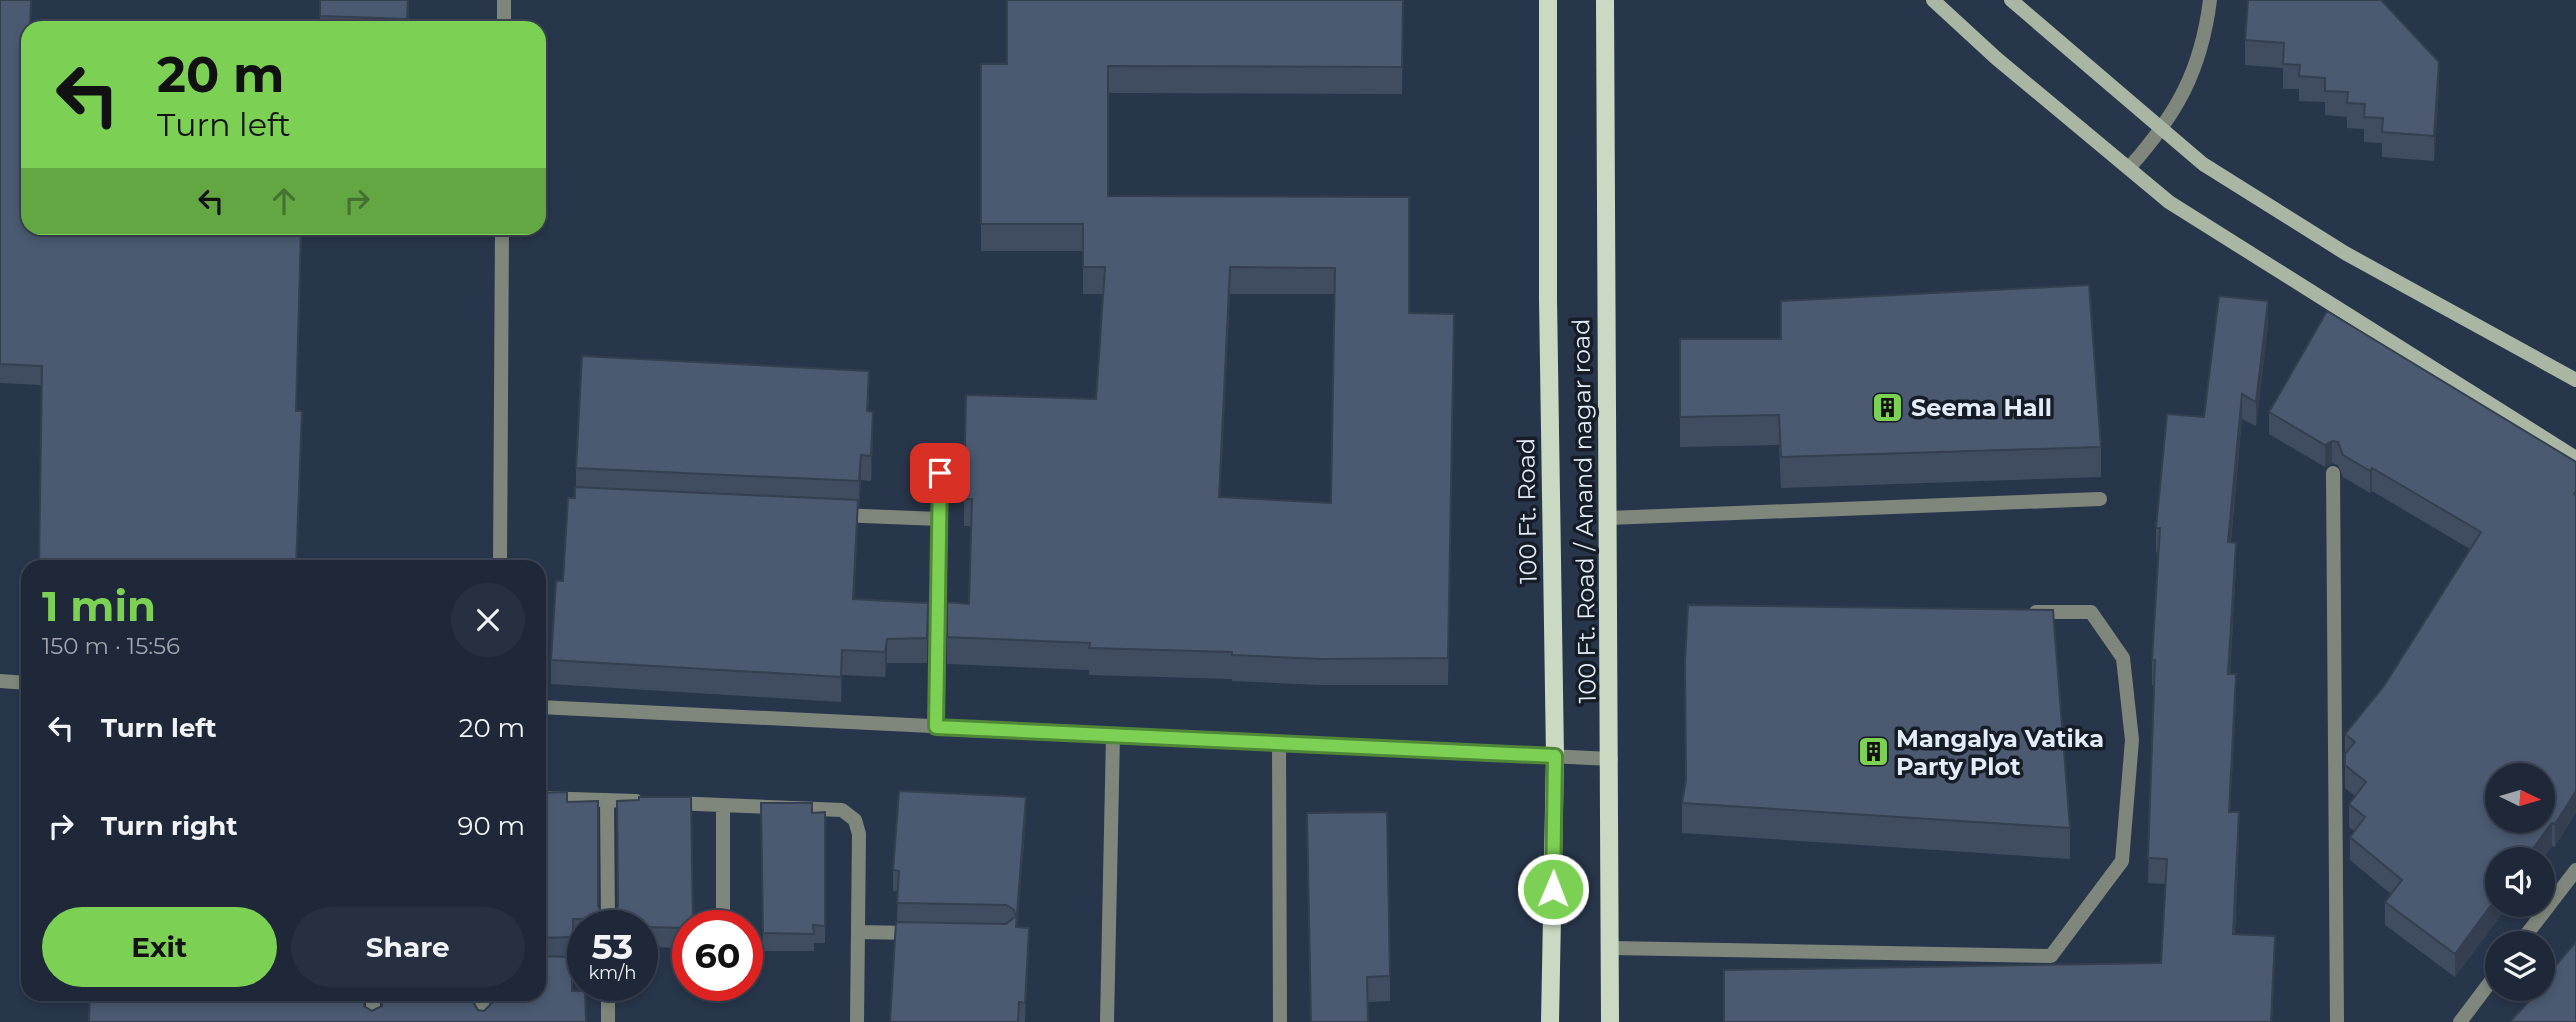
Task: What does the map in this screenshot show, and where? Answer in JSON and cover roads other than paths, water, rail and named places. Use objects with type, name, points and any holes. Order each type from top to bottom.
[{"type":"main road","name":"100 Ft. Road","points":[[1548,0],[1548,299],[1555,756],[1550,1022]]},
{"type":"main road","name":"100 Ft. Road / Anand nagar road","points":[[1605,0],[1611,759],[1610,1022]]},
{"type":"street","points":[[504,0],[504,21]]},
{"type":"street","points":[[1933,0],[1996,58],[2169,202],[2576,458]]},
{"type":"street","points":[[2011,0],[2203,164],[2345,253],[2576,380]]},
{"type":"street","points":[[2129,168],[2162,130],[2189,86],[2207,28],[2210,0]]},
{"type":"street","points":[[500,560],[502,235]]},
{"type":"street","points":[[936,727],[940,450]]},
{"type":"street","points":[[2333,473],[2337,1022]]},
{"type":"street","points":[[1608,518],[2099,499]]},
{"type":"street","points":[[830,514],[939,519]]},
{"type":"street","points":[[1611,948],[2051,956],[2122,861],[2132,740],[2123,658],[2091,612],[2024,612]]},
{"type":"street","points":[[0,681],[21,682]]},
{"type":"street","points":[[546,707],[1611,759]]},
{"type":"street","points":[[1107,1022],[1113,735]]},
{"type":"street","points":[[1279,743],[1280,1022]]},
{"type":"street","points":[[546,798],[842,810],[855,820],[859,834],[857,1022]]},
{"type":"street","points":[[607,800],[608,910]]},
{"type":"street","points":[[723,805],[723,910]]},
{"type":"street","points":[[2529,931],[2576,870]]},
{"type":"street","points":[[858,932],[926,933]]},
{"type":"street","points":[[546,968],[567,967]]},
{"type":"street","points":[[2460,1022],[2485,990]]},
{"type":"street","points":[[373,1001],[373,1022]]},
{"type":"street","points":[[482,1001],[483,1022]]},
{"type":"street","points":[[608,1001],[608,1022]]},
{"type":"place","name":"Seema Hall","points":[[1888,407]]},
{"type":"place","name":"Mangalya Vatika Party Plot","points":[[1873,752]]}]
